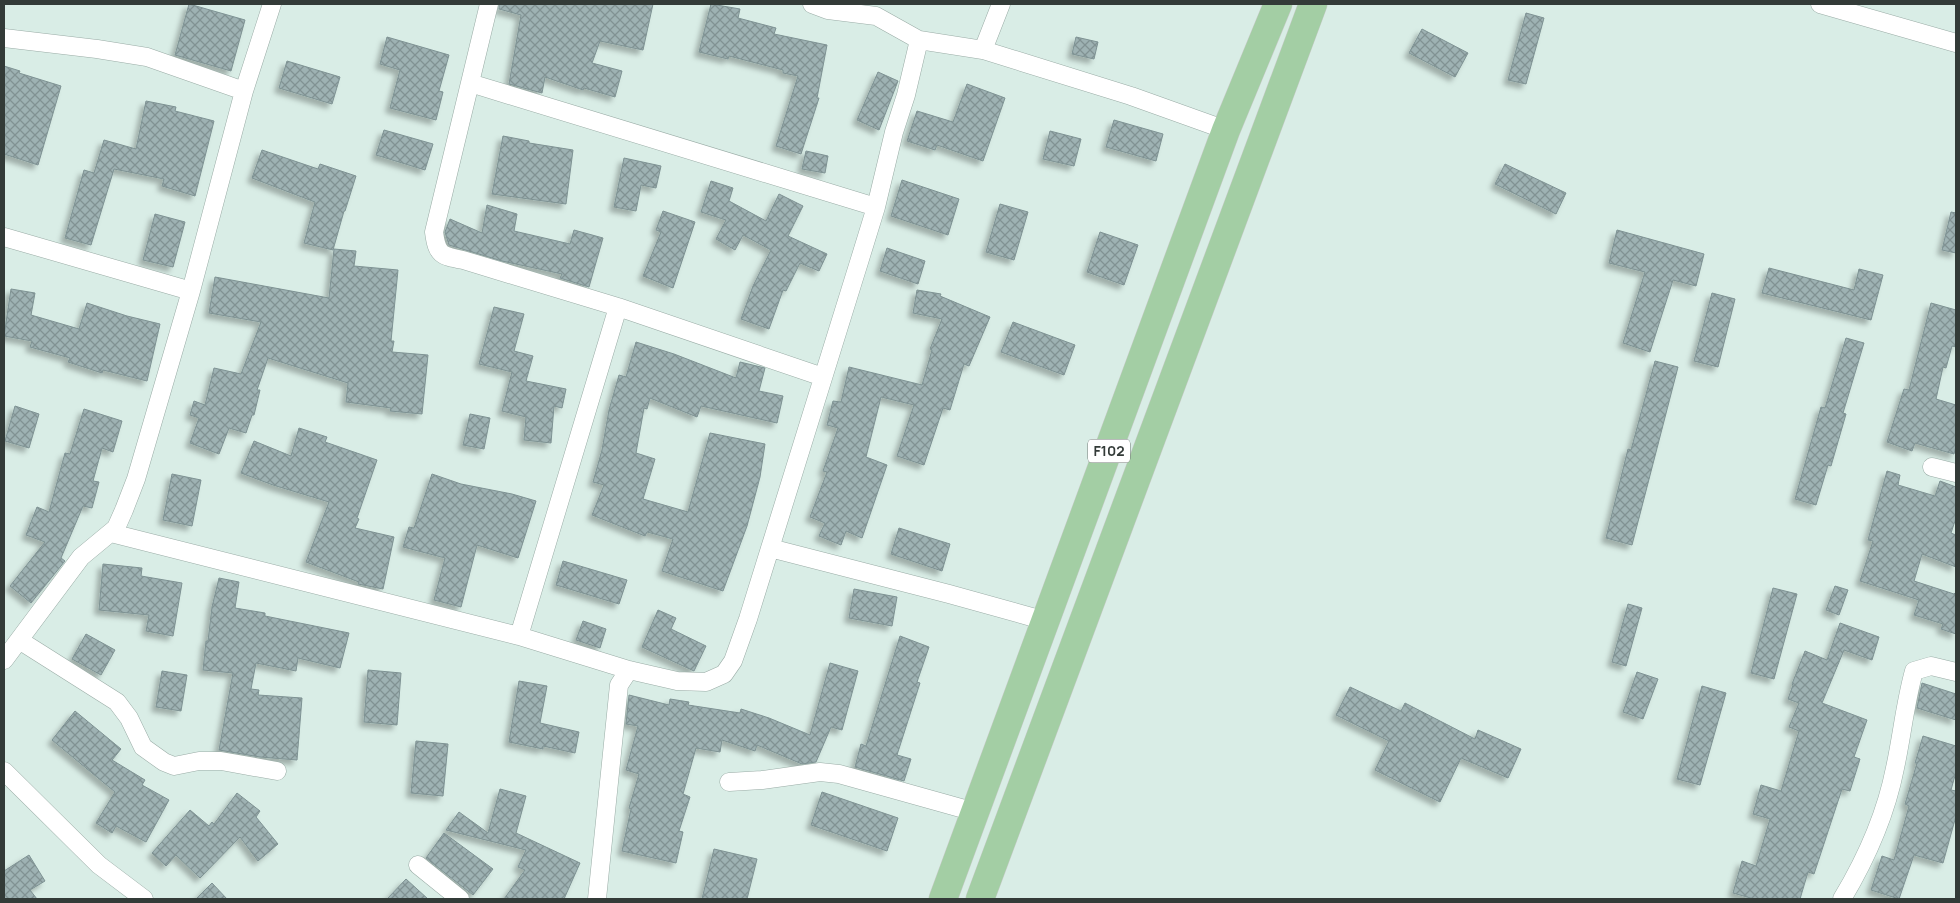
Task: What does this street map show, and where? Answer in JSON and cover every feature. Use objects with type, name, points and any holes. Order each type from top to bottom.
[{"type":"main road","name":"F102","points":[[943,899],[1226,130],[1278,4]]},
{"type":"main road","name":"F102","points":[[980,899],[1313,4]]},
{"type":"street","points":[[4,660],[80,557],[116,528],[136,479],[191,291],[244,90],[272,4]]},
{"type":"street","points":[[489,4],[434,232],[436,248],[444,256],[463,260],[618,307],[823,377]]},
{"type":"street","points":[[812,4],[828,10],[876,16],[919,40],[983,50],[1131,96],[1226,130]]},
{"type":"street","points":[[983,50],[1001,4]]},
{"type":"street","points":[[1820,4],[1956,43]]},
{"type":"street","points":[[4,38],[97,48],[147,58],[244,90]]},
{"type":"street","points":[[111,533],[519,636],[629,670],[677,681],[696,682],[706,682],[724,674],[733,661],[770,548],[876,206],[919,40]]},
{"type":"street","points":[[470,83],[876,206]]},
{"type":"street","points":[[4,238],[191,291]]},
{"type":"street","points":[[519,636],[618,307]]},
{"type":"street","points":[[1932,467],[1956,473]]},
{"type":"street","points":[[770,548],[1046,621]]},
{"type":"street","points":[[19,640],[117,702],[129,718],[143,747],[164,762],[174,766],[199,761],[221,761],[277,771]]},
{"type":"street","points":[[1842,899],[1860,868],[1885,807],[1895,769],[1906,699],[1914,670],[1931,666],[1956,672]]},
{"type":"street","points":[[597,899],[619,685],[629,670]]},
{"type":"street","points":[[4,771],[99,865],[144,899]]},
{"type":"street","points":[[729,782],[762,780],[820,772],[840,774],[975,812]]},
{"type":"street","points":[[418,865],[460,899]]},
{"type":"building","points":[[189,4],[245,20],[231,71],[175,55]]},
{"type":"building","points":[[499,4],[653,4],[643,50],[600,41],[592,63],[622,71],[615,97],[584,88],[583,90],[545,77],[542,93],[509,84],[521,15],[499,9]]},
{"type":"building","points":[[711,4],[740,9],[738,18],[776,28],[774,34],[827,45],[817,98],[819,98],[801,154],[776,146],[798,76],[783,73],[783,70],[729,56],[728,59],[699,52]]},
{"type":"building","points":[[1526,13],[1544,18],[1526,84],[1508,80]]},
{"type":"building","points":[[1422,29],[1468,53],[1455,77],[1409,53]]},
{"type":"building","points":[[387,37],[449,55],[439,91],[443,92],[436,120],[390,108],[400,70],[380,64]]},
{"type":"building","points":[[1076,37],[1098,42],[1094,59],[1072,54]]},
{"type":"building","points":[[287,61],[340,77],[332,104],[279,88]]},
{"type":"building","points":[[4,66],[20,71],[19,73],[61,86],[38,165],[4,154]]},
{"type":"building","points":[[878,72],[898,81],[879,130],[857,120]]},
{"type":"building","points":[[967,84],[1005,98],[983,161],[937,145],[935,150],[907,141],[917,111],[953,122]]},
{"type":"building","points":[[146,101],[176,107],[175,111],[214,121],[195,196],[162,186],[164,179],[114,169],[91,245],[65,238],[84,170],[94,173],[104,140],[136,149]]},
{"type":"building","points":[[1114,120],[1163,134],[1156,161],[1106,147]]},
{"type":"building","points":[[384,130],[433,144],[425,170],[376,155]]},
{"type":"building","points":[[1050,131],[1081,139],[1074,166],[1043,159]]},
{"type":"building","points":[[503,136],[529,141],[529,143],[573,150],[566,204],[492,194]]},
{"type":"building","points":[[262,150],[318,169],[320,164],[356,176],[333,250],[304,243],[315,202],[252,178]]},
{"type":"building","points":[[806,151],[828,156],[825,173],[802,169]]},
{"type":"building","points":[[624,158],[661,166],[656,188],[641,185],[636,211],[614,207]]},
{"type":"building","points":[[1505,164],[1566,193],[1556,214],[1495,184]]},
{"type":"building","points":[[902,180],[959,199],[948,235],[891,216]]},
{"type":"building","points":[[711,181],[733,188],[729,201],[766,221],[779,194],[803,206],[788,236],[827,254],[819,271],[800,263],[786,291],[783,290],[769,329],[741,319],[753,286],[771,250],[743,235],[735,250],[716,239],[726,220],[701,212]]},
{"type":"building","points":[[1000,204],[1028,212],[1014,260],[986,252]]},
{"type":"building","points":[[487,205],[517,214],[514,231],[570,244],[574,230],[603,238],[589,287],[560,278],[562,274],[502,261],[449,245],[445,232],[450,219],[482,233]]},
{"type":"building","points":[[663,211],[695,222],[673,288],[643,276],[661,232],[656,230]]},
{"type":"building","points":[[1951,212],[1956,213],[1956,253],[1942,250]]},
{"type":"building","points":[[155,214],[185,222],[173,267],[143,260]]},
{"type":"building","points":[[1617,230],[1704,254],[1696,286],[1673,280],[1650,352],[1623,343],[1645,272],[1609,263]]},
{"type":"building","points":[[1100,232],[1138,245],[1124,285],[1087,272]]},
{"type":"building","points":[[887,248],[925,261],[918,284],[880,271]]},
{"type":"building","points":[[334,249],[356,251],[354,266],[398,270],[391,341],[394,341],[392,352],[428,355],[422,414],[390,411],[391,408],[346,402],[348,383],[268,358],[257,390],[260,390],[254,415],[252,415],[246,433],[229,428],[219,454],[190,443],[199,418],[190,415],[194,401],[205,405],[214,368],[241,374],[261,322],[209,313],[215,277],[329,298]]},
{"type":"building","points":[[1769,268],[1854,290],[1859,269],[1883,275],[1871,320],[1762,293]]},
{"type":"building","points":[[11,289],[35,293],[31,315],[79,329],[87,303],[160,324],[147,381],[103,370],[102,373],[68,362],[70,358],[30,347],[32,341],[4,336]]},
{"type":"building","points":[[917,290],[941,294],[940,296],[990,317],[969,366],[964,364],[950,410],[943,408],[924,465],[897,456],[914,405],[881,397],[866,457],[887,465],[862,538],[846,531],[841,545],[819,536],[825,523],[810,517],[827,472],[823,471],[838,428],[827,425],[833,401],[841,402],[849,367],[922,385],[932,350],[930,349],[942,319],[913,313]]},
{"type":"building","points":[[1712,293],[1735,299],[1718,367],[1694,361]]},
{"type":"building","points":[[1931,303],[1956,310],[1956,347],[1952,346],[1946,368],[1943,367],[1936,399],[1956,405],[1956,446],[1954,454],[1915,443],[1912,451],[1887,442],[1904,389],[1909,390]]},
{"type":"building","points":[[494,307],[524,314],[514,351],[533,356],[526,381],[566,389],[562,408],[554,406],[551,443],[524,440],[526,417],[502,411],[512,372],[479,364]]},
{"type":"building","points":[[1013,322],[1075,345],[1064,375],[1001,352]]},
{"type":"building","points":[[1846,338],[1864,343],[1843,413],[1846,414],[1831,466],[1828,465],[1816,505],[1795,499],[1821,407],[1825,408]]},
{"type":"building","points":[[636,342],[674,354],[736,378],[740,362],[765,368],[759,391],[783,396],[777,423],[701,406],[697,417],[650,398],[647,409],[644,408],[636,453],[655,459],[643,499],[688,512],[710,433],[765,444],[760,477],[747,526],[723,591],[662,571],[673,539],[647,532],[645,536],[592,515],[604,485],[593,482],[602,450],[609,410],[619,375],[626,377]]},
{"type":"building","points":[[1655,361],[1678,367],[1632,545],[1606,538],[1628,449],[1631,450]]},
{"type":"building","points":[[15,406],[39,414],[29,448],[5,441]]},
{"type":"building","points":[[84,409],[122,421],[113,452],[102,448],[93,481],[99,482],[92,508],[83,506],[61,558],[65,561],[31,603],[10,586],[45,542],[26,535],[37,507],[49,512],[65,453],[70,454]]},
{"type":"building","points":[[470,414],[490,418],[484,449],[463,445]]},
{"type":"building","points":[[299,428],[327,437],[325,442],[377,460],[355,528],[394,537],[383,589],[358,584],[359,582],[306,562],[329,502],[241,473],[254,441],[291,456]]},
{"type":"building","points":[[1887,471],[1900,475],[1898,485],[1935,496],[1940,481],[1956,487],[1956,518],[1951,533],[1956,535],[1956,567],[1922,554],[1914,581],[1954,594],[1956,592],[1956,634],[1941,629],[1943,624],[1914,615],[1919,600],[1860,581],[1873,541],[1868,540]]},
{"type":"building","points":[[172,474],[201,480],[192,526],[163,520]]},
{"type":"building","points":[[432,474],[461,484],[512,494],[536,501],[518,558],[477,545],[461,607],[434,600],[445,558],[403,547],[409,527],[414,528]]},
{"type":"building","points":[[899,528],[950,544],[942,571],[891,554]]},
{"type":"building","points":[[563,561],[627,580],[619,604],[556,585]]},
{"type":"building","points":[[103,564],[142,568],[141,576],[182,583],[173,636],[146,631],[149,615],[99,610]]},
{"type":"building","points":[[219,578],[239,582],[235,608],[265,613],[265,616],[349,633],[340,668],[298,658],[296,671],[256,663],[251,689],[259,690],[258,695],[302,698],[297,760],[260,757],[219,750],[233,673],[203,670],[206,641],[208,641],[212,607]]},
{"type":"building","points":[[1835,586],[1848,590],[1839,615],[1826,610]]},
{"type":"building","points":[[1773,588],[1797,594],[1774,679],[1751,673]]},
{"type":"building","points":[[854,589],[897,597],[892,626],[849,618]]},
{"type":"building","points":[[1628,604],[1642,608],[1626,666],[1612,662]]},
{"type":"building","points":[[658,610],[676,618],[671,629],[706,646],[694,671],[642,647]]},
{"type":"building","points":[[583,621],[606,629],[600,648],[576,640]]},
{"type":"building","points":[[1840,623],[1879,637],[1872,660],[1844,650],[1822,703],[1867,720],[1854,757],[1860,759],[1850,791],[1842,789],[1814,874],[1808,872],[1800,899],[1754,899],[1733,893],[1742,861],[1756,866],[1770,819],[1753,814],[1761,785],[1781,791],[1799,731],[1789,727],[1799,703],[1788,699],[1805,651],[1827,660]]},
{"type":"building","points":[[86,634],[115,650],[101,675],[72,659]]},
{"type":"building","points":[[900,636],[929,647],[917,682],[920,683],[897,755],[911,759],[904,781],[855,767],[861,744],[866,746]]},
{"type":"building","points":[[830,663],[858,671],[842,730],[831,727],[816,762],[802,764],[757,745],[755,751],[722,740],[720,752],[696,748],[683,794],[690,797],[679,831],[683,832],[676,863],[622,851],[631,809],[629,808],[639,774],[626,770],[638,726],[626,724],[629,695],[669,705],[670,699],[689,702],[688,705],[740,713],[741,709],[810,735]]},
{"type":"building","points":[[368,670],[401,673],[397,725],[364,722]]},
{"type":"building","points":[[162,671],[187,675],[181,711],[156,707]]},
{"type":"building","points":[[1637,672],[1658,679],[1643,719],[1623,712]]},
{"type":"building","points":[[519,681],[547,686],[540,723],[579,732],[575,753],[543,746],[543,749],[509,742]]},
{"type":"building","points":[[1922,683],[1956,694],[1956,720],[1917,708]]},
{"type":"building","points":[[1702,686],[1726,693],[1700,785],[1677,779]]},
{"type":"building","points":[[1350,687],[1401,711],[1405,703],[1475,739],[1478,730],[1521,749],[1508,778],[1461,758],[1440,802],[1375,770],[1389,741],[1336,715]]},
{"type":"building","points":[[75,711],[121,749],[112,760],[145,780],[142,785],[169,800],[146,842],[116,826],[112,833],[96,823],[115,792],[52,740]]},
{"type":"building","points":[[1923,736],[1956,746],[1956,772],[1951,790],[1956,791],[1956,816],[1943,863],[1914,855],[1899,899],[1871,890],[1882,856],[1894,860],[1909,806],[1905,804]]},
{"type":"building","points":[[416,741],[448,744],[443,796],[411,793]]},
{"type":"building","points":[[500,789],[526,796],[516,833],[580,863],[564,899],[504,899],[525,870],[518,867],[526,850],[446,830],[459,812],[488,833]]},
{"type":"building","points":[[822,792],[898,818],[887,851],[811,825]]},
{"type":"building","points":[[237,793],[260,811],[256,817],[278,844],[258,861],[240,837],[200,878],[176,855],[166,866],[152,853],[190,810],[209,826],[212,822],[214,824]]},
{"type":"building","points":[[444,833],[493,869],[473,895],[426,858]]},
{"type":"building","points":[[714,849],[757,859],[747,899],[702,899]]},
{"type":"building","points":[[29,855],[45,881],[30,890],[37,899],[4,899],[4,871]]},
{"type":"building","points":[[406,879],[428,899],[387,899]]},
{"type":"building","points":[[212,883],[227,899],[196,899]]}]
